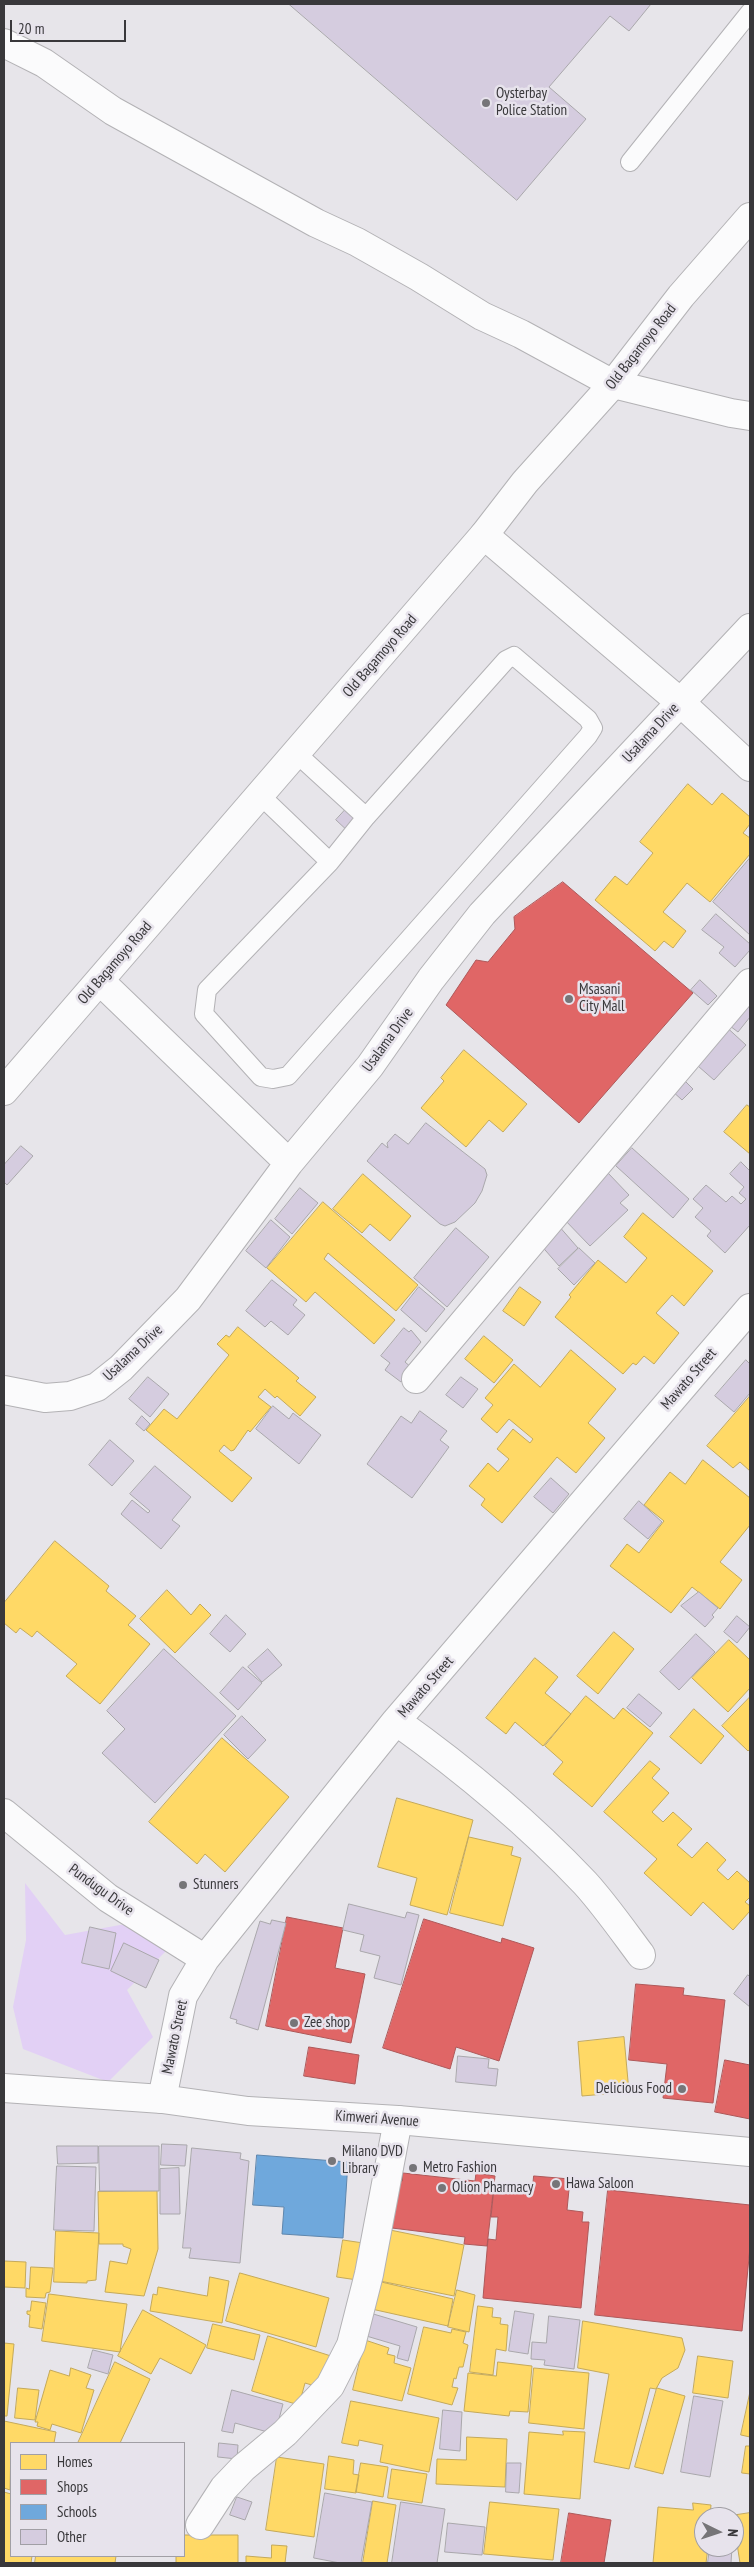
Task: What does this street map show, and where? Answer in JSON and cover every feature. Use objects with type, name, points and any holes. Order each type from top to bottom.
[{"type":"street","points":[[4,43],[44,63],[113,111],[388,260],[482,316],[521,334],[613,384],[731,414],[750,416]]},
{"type":"street","name":"Old Bagamoyo Road","points":[[4,1091],[484,535],[525,482],[613,384],[681,296],[750,217]]},
{"type":"street","points":[[484,535],[680,702],[750,767]]},
{"type":"street","name":"Usalama Drive","points":[[4,1390],[45,1398],[70,1396],[97,1387],[121,1368],[188,1299],[289,1163],[370,1066],[431,979],[482,914],[750,628]]},
{"type":"street","points":[[100,981],[289,1163]]},
{"type":"street","points":[[416,1379],[750,983]]},
{"type":"street","name":"Mawato Street","points":[[162,2099],[183,1996],[205,1959],[396,1721],[750,1308]]},
{"type":"street","points":[[396,1721],[458,1766],[559,1858],[585,1883],[641,1955]]},
{"type":"street","name":"Pundugu Drive","points":[[4,1813],[108,1898],[205,1959]]},
{"type":"street","name":"Kimweri Avenue","points":[[4,2088],[162,2099],[248,2111],[398,2120],[750,2152]]},
{"type":"street","points":[[200,2526],[224,2488],[249,2462],[285,2433],[330,2386],[351,2346],[379,2228],[398,2120]]},
{"type":"lane","points":[[630,162],[750,12]]},
{"type":"lane","points":[[514,656],[588,719],[593,728],[582,744],[288,1076],[273,1079],[261,1077],[204,1014],[207,990],[330,862],[366,816],[506,660],[514,656]]},
{"type":"lane","points":[[296,753],[366,816]]},
{"type":"lane","points":[[260,795],[330,862]]},
{"type":"shaded area","points":[[25,1883],[65,1935],[131,1923],[173,1944],[127,1990],[153,2037],[108,2082],[23,2049],[13,2007],[26,1940]]},
{"type":"building: Homes","points":[[688,784],[712,805],[722,793],[750,817],[750,824],[743,833],[750,838],[750,854],[710,902],[687,883],[663,912],[686,931],[673,948],[664,941],[655,951],[595,900],[615,876],[627,885],[653,853],[640,842]]},
{"type":"building: Homes","points":[[464,1050],[527,1104],[503,1132],[489,1120],[466,1147],[421,1108],[444,1081],[441,1078]]},
{"type":"building: Homes","points":[[747,1105],[750,1107],[750,1154],[724,1132]]},
{"type":"building: Homes","points":[[363,1174],[411,1216],[390,1241],[370,1224],[362,1233],[333,1209]]},
{"type":"building: Homes","points":[[323,1202],[418,1285],[396,1311],[328,1253],[324,1259],[395,1320],[374,1344],[315,1292],[306,1302],[267,1268]]},
{"type":"building: Homes","points":[[643,1213],[713,1271],[684,1306],[672,1295],[656,1313],[679,1333],[654,1364],[644,1356],[636,1365],[633,1363],[623,1374],[555,1317],[571,1297],[569,1295],[598,1260],[626,1283],[647,1258],[624,1237]]},
{"type":"building: Homes","points":[[520,1287],[541,1302],[524,1326],[503,1311]]},
{"type":"building: Homes","points":[[238,1327],[299,1378],[296,1381],[316,1397],[300,1416],[277,1396],[275,1398],[265,1389],[258,1397],[271,1407],[250,1432],[248,1430],[234,1450],[231,1451],[224,1445],[219,1451],[252,1478],[232,1502],[146,1430],[164,1409],[177,1419],[229,1355],[217,1344],[226,1335],[229,1337]]},
{"type":"building: Homes","points":[[484,1336],[513,1360],[494,1383],[465,1359]]},
{"type":"building: Homes","points":[[571,1350],[616,1389],[588,1423],[605,1438],[576,1473],[557,1457],[502,1523],[481,1505],[485,1499],[469,1486],[488,1463],[498,1472],[509,1459],[497,1449],[513,1429],[530,1443],[533,1439],[509,1419],[497,1433],[481,1419],[493,1405],[485,1398],[514,1364],[540,1387]]},
{"type":"building: Homes","points":[[750,1396],[750,1471],[740,1462],[733,1468],[707,1446]]},
{"type":"building: Homes","points":[[703,1460],[750,1498],[750,1525],[720,1562],[742,1580],[720,1609],[692,1587],[671,1613],[610,1566],[627,1544],[639,1553],[664,1521],[644,1505],[670,1472],[685,1484]]},
{"type":"building: Homes","points":[[55,1541],[109,1586],[106,1591],[136,1616],[128,1625],[150,1644],[100,1704],[66,1676],[77,1664],[37,1631],[32,1637],[20,1628],[16,1633],[4,1623],[4,1603]]},
{"type":"building: Homes","points":[[167,1590],[191,1615],[200,1604],[211,1615],[175,1653],[140,1619]]},
{"type":"building: Homes","points":[[614,1632],[634,1649],[598,1694],[577,1676]]},
{"type":"building: Homes","points":[[729,1640],[750,1660],[750,1688],[728,1712],[692,1678]]},
{"type":"building: Homes","points":[[535,1658],[558,1677],[545,1693],[571,1714],[543,1746],[515,1722],[506,1734],[486,1718]]},
{"type":"building: Homes","points":[[586,1696],[614,1719],[623,1708],[653,1733],[592,1807],[553,1774],[563,1762],[545,1746]]},
{"type":"building: Homes","points":[[750,1697],[750,1749],[748,1751],[722,1726]]},
{"type":"building: Homes","points":[[694,1709],[724,1736],[701,1764],[670,1737]]},
{"type":"building: Homes","points":[[222,1738],[289,1797],[225,1872],[205,1854],[197,1864],[149,1822]]},
{"type":"building: Homes","points":[[650,1761],[660,1769],[652,1778],[669,1793],[652,1812],[663,1822],[673,1812],[692,1829],[677,1845],[692,1858],[707,1842],[726,1860],[717,1870],[728,1880],[737,1871],[750,1883],[750,1897],[745,1902],[750,1906],[750,1911],[733,1930],[703,1902],[691,1916],[644,1873],[657,1859],[604,1812]]},
{"type":"building: Homes","points":[[397,1798],[473,1820],[447,1915],[410,1905],[417,1878],[378,1867]]},
{"type":"building: Homes","points":[[469,1837],[513,1847],[511,1855],[521,1858],[503,1926],[450,1913]]},
{"type":"building: Homes","points":[[624,2037],[629,2092],[582,2096],[578,2042]]},
{"type":"building: Homes","points":[[157,2191],[158,2249],[144,2296],[105,2292],[110,2261],[127,2264],[131,2249],[123,2246],[123,2244],[99,2244],[98,2192]]},
{"type":"building: Homes","points":[[390,2230],[464,2245],[454,2296],[380,2281]]},
{"type":"building: Homes","points":[[56,2231],[99,2233],[96,2280],[87,2281],[87,2283],[54,2282]]},
{"type":"building: Homes","points":[[343,2240],[370,2244],[364,2281],[337,2277]]},
{"type":"building: Homes","points":[[4,2261],[26,2262],[25,2288],[4,2287]]},
{"type":"building: Homes","points":[[31,2267],[53,2268],[50,2292],[46,2293],[45,2298],[26,2297],[26,2288],[29,2289]]},
{"type":"building: Homes","points":[[240,2273],[329,2298],[316,2347],[226,2321]]},
{"type":"building: Homes","points":[[210,2277],[229,2281],[222,2323],[150,2311],[153,2294],[157,2295],[158,2287],[207,2296]]},
{"type":"building: Homes","points":[[373,2280],[453,2299],[448,2326],[367,2308]]},
{"type":"building: Homes","points":[[457,2290],[475,2295],[469,2332],[448,2327]]},
{"type":"building: Homes","points":[[49,2294],[127,2304],[120,2352],[42,2341]]},
{"type":"building: Homes","points":[[32,2301],[46,2303],[42,2329],[29,2327],[30,2315],[27,2314],[27,2311],[30,2311]]},
{"type":"building: Homes","points":[[478,2306],[493,2308],[492,2317],[501,2318],[500,2324],[508,2325],[506,2351],[496,2349],[493,2375],[470,2372]]},
{"type":"building: Homes","points":[[143,2310],[206,2345],[191,2374],[160,2358],[151,2374],[118,2356]]},
{"type":"building: Homes","points":[[583,2321],[682,2338],[685,2350],[678,2368],[662,2378],[656,2389],[650,2388],[629,2469],[594,2462],[609,2374],[578,2368]]},
{"type":"building: Homes","points":[[213,2324],[260,2335],[254,2360],[207,2348]]},
{"type":"building: Homes","points":[[424,2327],[451,2333],[452,2329],[466,2332],[463,2343],[468,2345],[463,2367],[459,2367],[456,2379],[454,2378],[452,2387],[458,2388],[452,2405],[408,2394]]},
{"type":"building: Homes","points":[[268,2336],[331,2356],[322,2388],[305,2383],[299,2405],[252,2391]]},
{"type":"building: Homes","points":[[365,2340],[389,2348],[387,2354],[395,2356],[394,2363],[411,2368],[402,2401],[353,2390]]},
{"type":"building: Homes","points":[[4,2343],[14,2344],[7,2416],[4,2416]]},
{"type":"building: Homes","points":[[698,2356],[733,2361],[728,2398],[693,2393]]},
{"type":"building: Homes","points":[[115,2362],[150,2379],[120,2442],[78,2442]]},
{"type":"building: Homes","points":[[498,2362],[532,2366],[528,2412],[510,2411],[509,2416],[464,2411],[468,2373],[496,2376]]},
{"type":"building: Homes","points":[[71,2368],[91,2375],[86,2388],[94,2390],[81,2433],[52,2424],[50,2430],[37,2426],[38,2422],[35,2422],[50,2370],[69,2376]]},
{"type":"building: Homes","points":[[534,2368],[589,2373],[584,2429],[529,2423]]},
{"type":"building: Homes","points":[[18,2388],[39,2390],[35,2420],[15,2418]]},
{"type":"building: Homes","points":[[657,2388],[685,2396],[663,2474],[635,2467]]},
{"type":"building: Homes","points":[[750,2392],[750,2437],[741,2435]]},
{"type":"building: Homes","points":[[351,2401],[439,2418],[429,2472],[380,2462],[383,2445],[359,2440],[358,2446],[342,2443]]},
{"type":"building: Homes","points":[[4,2421],[56,2432],[54,2442],[10,2442],[10,2490],[4,2488]]},
{"type":"building: Homes","points":[[563,2431],[585,2432],[580,2499],[524,2494],[529,2432],[563,2435]]},
{"type":"building: Homes","points":[[467,2437],[507,2439],[505,2487],[436,2484],[437,2459],[466,2460]]},
{"type":"building: Homes","points":[[746,2446],[750,2446],[750,2474],[742,2473]]},
{"type":"building: Homes","points":[[329,2456],[354,2460],[353,2474],[359,2475],[356,2493],[325,2489]]},
{"type":"building: Homes","points":[[277,2457],[324,2464],[314,2537],[266,2530]]},
{"type":"building: Homes","points":[[361,2463],[388,2467],[383,2497],[356,2492]]},
{"type":"building: Homes","points":[[392,2469],[427,2474],[422,2503],[388,2498]]},
{"type":"building: Homes","points":[[4,2492],[10,2494],[10,2557],[32,2557],[31,2563],[4,2563]]},
{"type":"building: Homes","points":[[373,2501],[396,2505],[387,2563],[363,2563]]},
{"type":"building: Homes","points":[[490,2502],[559,2509],[553,2560],[484,2554]]},
{"type":"building: Homes","points":[[693,2503],[711,2505],[711,2507],[694,2507],[694,2557],[707,2557],[706,2563],[653,2563],[658,2507],[693,2510]]},
{"type":"building: Homes","points":[[750,2513],[750,2563],[740,2563],[739,2557],[744,2557],[744,2514]]},
{"type":"building: Homes","points":[[185,2535],[238,2535],[238,2563],[176,2563],[176,2557],[185,2557]]},
{"type":"building: Homes","points":[[272,2545],[287,2546],[285,2563],[246,2563],[246,2556],[271,2558]]},
{"type":"building: Homes","points":[[36,2557],[116,2557],[115,2563],[35,2563]]},
{"type":"building: Shops","name":"Msasani City Mall","points":[[563,882],[693,993],[579,1123],[446,1005],[476,960],[488,962],[515,929],[514,917]]},
{"type":"building: Shops","points":[[287,1917],[343,1928],[335,1968],[365,1974],[351,2043],[266,2026]]},
{"type":"building: Shops","points":[[424,1919],[501,1943],[502,1938],[534,1948],[499,2061],[456,2047],[450,2069],[383,2048]]},
{"type":"building: Shops","points":[[636,1984],[684,1988],[683,1995],[725,2000],[713,2103],[663,2098],[667,2064],[629,2060]]},
{"type":"building: Shops","points":[[309,2047],[359,2055],[355,2084],[304,2076]]},
{"type":"building: Shops","points":[[725,2060],[750,2065],[750,2119],[715,2112]]},
{"type":"building: Shops","points":[[403,2173],[475,2181],[476,2173],[495,2176],[487,2246],[464,2244],[465,2237],[392,2228],[397,2181],[402,2181]]},
{"type":"building: Shops","points":[[534,2176],[570,2179],[567,2210],[583,2212],[582,2222],[589,2222],[581,2308],[483,2298],[488,2239],[496,2240],[498,2217],[491,2217],[494,2187],[532,2190]]},
{"type":"building: Shops","points":[[608,2190],[750,2205],[750,2247],[742,2331],[595,2315]]},
{"type":"building: Shops","points":[[569,2513],[611,2520],[604,2563],[561,2563]]},
{"type":"building: Schools","points":[[257,2155],[348,2162],[343,2238],[282,2234],[284,2207],[253,2205]]},
{"type":"building: Other","name":"Oysterbay Police Station","points":[[289,4],[651,4],[629,31],[610,16],[549,87],[586,119],[517,200]]},
{"type":"building: Other","points":[[346,809],[361,824],[351,834],[336,820]]},
{"type":"building: Other","points":[[750,858],[750,935],[713,902]]},
{"type":"building: Other","points":[[716,914],[750,944],[750,950],[735,967],[719,953],[724,947],[702,930]]},
{"type":"building: Other","points":[[700,980],[717,996],[708,1005],[691,990]]},
{"type":"building: Other","points":[[744,999],[750,1004],[750,1017],[738,1032],[726,1023]]},
{"type":"building: Other","points":[[722,1023],[746,1045],[714,1080],[690,1059]]},
{"type":"building: Other","points":[[681,1077],[693,1089],[682,1100],[670,1089]]},
{"type":"building: Other","points":[[426,1123],[485,1169],[487,1175],[482,1191],[475,1203],[455,1222],[445,1226],[440,1224],[367,1161],[382,1143],[388,1148],[387,1143],[395,1134],[408,1144]]},
{"type":"building: Other","points":[[21,1146],[33,1156],[7,1185],[4,1182],[4,1165]]},
{"type":"building: Other","points":[[632,1148],[689,1199],[673,1218],[616,1166]]},
{"type":"building: Other","points":[[741,1162],[750,1171],[750,1225],[725,1253],[707,1236],[711,1231],[695,1217],[703,1208],[693,1199],[706,1185],[726,1202],[732,1196],[741,1204],[746,1199],[739,1193],[744,1187],[730,1174]]},
{"type":"building: Other","points":[[608,1173],[629,1195],[620,1203],[628,1210],[590,1246],[562,1217]]},
{"type":"building: Other","points":[[300,1188],[318,1203],[292,1234],[275,1219]]},
{"type":"building: Other","points":[[271,1220],[290,1237],[266,1268],[246,1251]]},
{"type":"building: Other","points":[[558,1225],[578,1248],[559,1266],[539,1243]]},
{"type":"building: Other","points":[[456,1228],[489,1257],[447,1307],[414,1278]]},
{"type":"building: Other","points":[[579,1248],[595,1263],[574,1285],[558,1269]]},
{"type":"building: Other","points":[[272,1280],[297,1300],[293,1305],[305,1315],[288,1335],[271,1321],[265,1327],[246,1311]]},
{"type":"building: Other","points":[[419,1287],[445,1309],[426,1332],[401,1310]]},
{"type":"building: Other","points":[[404,1328],[409,1332],[411,1330],[421,1342],[405,1362],[412,1368],[401,1382],[385,1370],[390,1363],[381,1356]]},
{"type":"building: Other","points":[[746,1360],[750,1364],[750,1393],[734,1412],[715,1396]]},
{"type":"building: Other","points":[[148,1377],[169,1394],[150,1417],[129,1399]]},
{"type":"building: Other","points":[[461,1377],[478,1389],[463,1408],[446,1395]]},
{"type":"building: Other","points":[[273,1406],[289,1419],[293,1413],[321,1435],[299,1464],[256,1429]]},
{"type":"building: Other","points":[[420,1411],[447,1431],[440,1440],[449,1447],[412,1498],[367,1464],[401,1416],[411,1423]]},
{"type":"building: Other","points":[[142,1416],[150,1424],[144,1431],[136,1424]]},
{"type":"building: Other","points":[[110,1440],[134,1461],[112,1486],[89,1465]]},
{"type":"building: Other","points":[[155,1466],[191,1497],[172,1520],[180,1526],[161,1549],[121,1514],[132,1500],[148,1513],[150,1511],[130,1494]]},
{"type":"building: Other","points":[[551,1478],[569,1494],[553,1513],[534,1497]]},
{"type":"building: Other","points":[[639,1501],[662,1522],[648,1539],[624,1519]]},
{"type":"building: Other","points":[[699,1592],[718,1608],[712,1615],[714,1617],[705,1627],[681,1606]]},
{"type":"building: Other","points":[[226,1615],[246,1634],[230,1652],[210,1634]]},
{"type":"building: Other","points":[[737,1616],[750,1627],[737,1643],[724,1632]]},
{"type":"building: Other","points":[[696,1634],[715,1652],[679,1690],[660,1672]]},
{"type":"building: Other","points":[[164,1649],[236,1716],[155,1803],[102,1753],[125,1729],[107,1711]]},
{"type":"building: Other","points":[[268,1649],[282,1665],[262,1682],[248,1667]]},
{"type":"building: Other","points":[[243,1667],[262,1683],[238,1710],[220,1693]]},
{"type":"building: Other","points":[[639,1694],[662,1713],[650,1727],[627,1708]]},
{"type":"building: Other","points":[[242,1716],[266,1740],[248,1759],[224,1735]]},
{"type":"building: Other","points":[[349,1904],[405,1918],[407,1912],[419,1915],[401,1985],[374,1978],[380,1956],[360,1951],[364,1935],[343,1930]]},
{"type":"building: Other","points":[[272,1920],[286,1923],[258,2030],[236,2023],[237,2020],[230,2018],[260,1921],[270,1924]]},
{"type":"building: Other","points":[[90,1927],[116,1933],[109,1969],[82,1963]]},
{"type":"building: Other","points":[[124,1943],[159,1960],[146,1988],[111,1971]]},
{"type":"building: Other","points":[[748,1975],[750,1977],[750,2007],[734,1994]]},
{"type":"building: Other","points":[[458,2056],[489,2059],[488,2068],[498,2069],[496,2086],[456,2082]]},
{"type":"building: Other","points":[[162,2144],[187,2145],[185,2166],[161,2165]]},
{"type":"building: Other","points":[[57,2146],[98,2146],[98,2163],[58,2164]]},
{"type":"building: Other","points":[[99,2146],[159,2146],[159,2191],[100,2191]]},
{"type":"building: Other","points":[[192,2148],[241,2153],[240,2159],[249,2161],[240,2263],[189,2258],[191,2248],[183,2248]]},
{"type":"building: Other","points":[[57,2166],[96,2167],[94,2231],[54,2230]]},
{"type":"building: Other","points":[[179,2168],[180,2214],[160,2214],[160,2169]]},
{"type":"building: Other","points":[[515,2311],[534,2314],[528,2354],[509,2351]]},
{"type":"building: Other","points":[[370,2313],[417,2327],[408,2361],[397,2358],[400,2346],[363,2335]]},
{"type":"building: Other","points":[[549,2316],[580,2320],[574,2369],[544,2365],[545,2360],[531,2359],[532,2342],[546,2343]]},
{"type":"building: Other","points":[[93,2350],[113,2355],[108,2374],[88,2368]]},
{"type":"building: Other","points":[[232,2390],[283,2404],[275,2434],[235,2423],[233,2433],[222,2431]]},
{"type":"building: Other","points":[[694,2396],[723,2401],[710,2477],[681,2472]]},
{"type":"building: Other","points":[[443,2410],[462,2412],[460,2451],[440,2449]]},
{"type":"building: Other","points":[[219,2443],[238,2445],[237,2459],[218,2457]]},
{"type":"building: Other","points":[[507,2463],[521,2463],[519,2493],[506,2492]]},
{"type":"building: Other","points":[[325,2493],[372,2502],[361,2563],[340,2563],[314,2558]]},
{"type":"building: Other","points":[[237,2497],[252,2502],[245,2520],[230,2515]]},
{"type":"building: Other","points":[[401,2502],[445,2509],[437,2563],[392,2563]]},
{"type":"building: Other","points":[[448,2523],[485,2527],[482,2555],[445,2552]]},
{"type":"building: Other","points":[[709,2557],[731,2557],[731,2563],[708,2563]]},
{"type":"place","name":"Oysterbay Police Station","points":[[486,103]]},
{"type":"place","name":"Msasani City Mall","points":[[569,999]]},
{"type":"place","name":"Stunners","points":[[183,1885]]},
{"type":"place","name":"Zee shop","points":[[294,2023]]},
{"type":"place","name":"Delicious Food","points":[[682,2089]]},
{"type":"place","name":"Milano DVD Library","points":[[332,2161]]},
{"type":"place","name":"Metro Fashion","points":[[413,2168]]},
{"type":"place","name":"Hawa Saloon","points":[[556,2184]]},
{"type":"place","name":"Olion Pharmacy","points":[[442,2188]]}]
